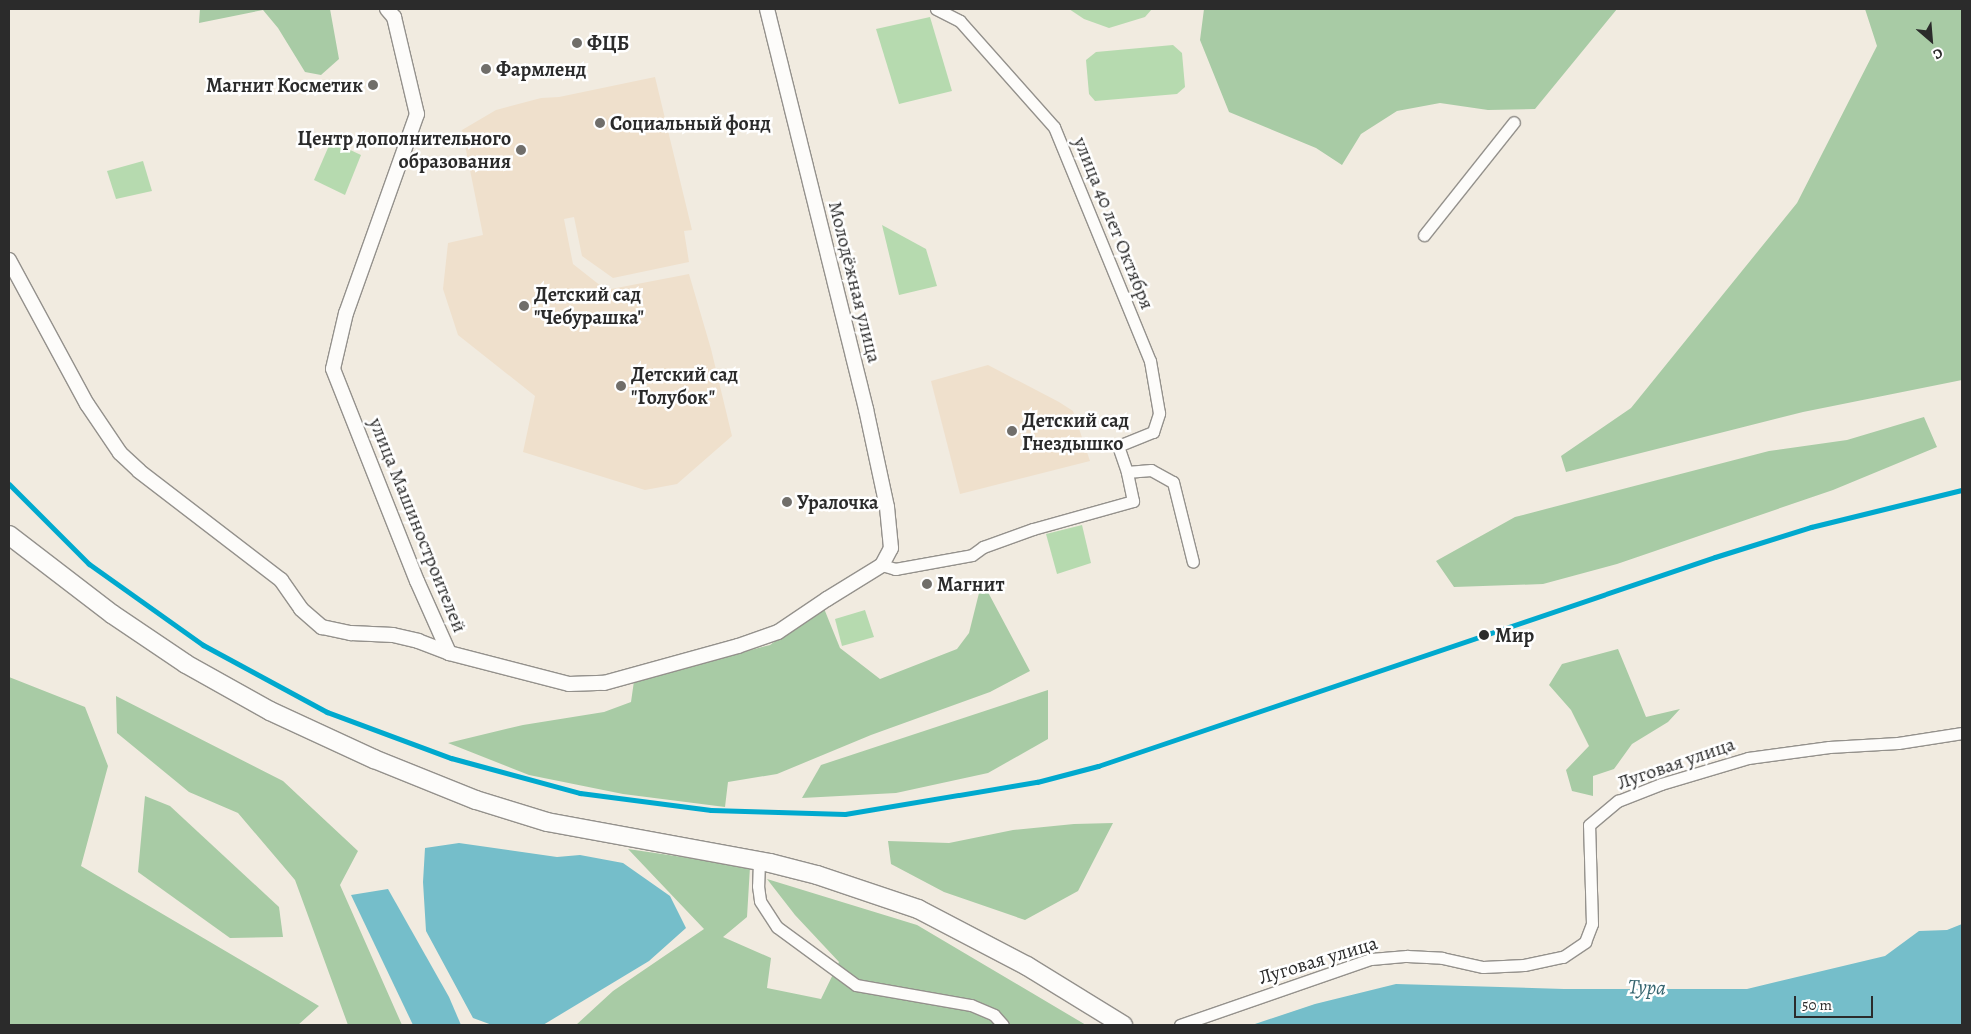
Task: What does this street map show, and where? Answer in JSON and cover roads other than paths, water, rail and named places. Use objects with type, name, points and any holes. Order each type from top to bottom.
[{"type":"main road","points":[[9,535],[112,614],[186,664],[270,711],[374,758],[476,800],[547,822],[759,861],[817,875],[918,909],[1027,966],[1118,1022]]},
{"type":"street","name":"улица Машиностроителей","points":[[387,9],[394,17],[418,114],[346,313],[333,369],[417,581],[449,653],[570,684],[604,683],[738,646],[778,632],[826,599],[882,565]]},
{"type":"street","name":"Молодёжная улица","points":[[766,9],[864,400],[887,506],[891,548],[882,565]]},
{"type":"street","name":"улица 40 лет Октября","points":[[936,9],[960,21],[1054,127],[1058,136],[1150,361],[1159,413],[1154,432],[1118,446],[1127,472]]},
{"type":"street","points":[[1424,235],[1514,122]]},
{"type":"street","points":[[9,260],[87,404],[120,453],[139,471],[281,580],[301,610],[322,627],[351,633],[393,635],[418,641],[449,653]]},
{"type":"street","points":[[882,565],[895,569],[972,555],[983,547],[1033,530],[1133,501],[1127,472],[1151,470],[1173,482],[1193,562]]},
{"type":"street","name":"Луговая улица","points":[[1180,1025],[1371,959],[1407,956],[1424,957],[1483,967],[1524,965],[1563,957],[1585,942],[1592,924],[1589,825],[1618,801],[1661,784],[1748,758],[1829,747],[1898,743],[1962,733]]},
{"type":"street","points":[[759,861],[758,886],[760,901],[777,927],[856,985],[971,1005],[994,1015],[1003,1025]]},
{"type":"water","points":[[459,843],[557,857],[580,855],[623,863],[670,896],[686,928],[649,961],[543,1025],[492,1025],[473,1018],[426,931],[423,882],[425,848]]},
{"type":"water","points":[[388,889],[449,997],[461,1025],[413,1025],[351,895]]},
{"type":"water","points":[[1962,924],[1962,1025],[1252,1025],[1315,1004],[1396,984],[1564,989],[1747,989],[1885,956],[1919,931],[1947,930]]},
{"type":"railway","points":[[974,793],[1037,782],[1098,766],[1715,557],[1811,527],[1962,490]]},
{"type":"place","name":"ФЦБ","points":[[577,43]]},
{"type":"place","name":"Фармленд","points":[[486,69]]},
{"type":"place","name":"Магнит Косметик","points":[[373,85]]},
{"type":"place","name":"Социальный фонд","points":[[600,123]]},
{"type":"place","name":"Центр дополнительного образования","points":[[521,150]]},
{"type":"place","name":"Детский сад \"Чебурашка\"","points":[[524,306]]},
{"type":"place","name":"Детский сад \"Голубок\"","points":[[621,386]]},
{"type":"place","name":"Детский сад Гнездышко","points":[[1012,431]]},
{"type":"place","name":"Уралочка","points":[[787,502]]},
{"type":"place","name":"Магнит","points":[[927,584]]},
{"type":"place","name":"Мир","points":[[1484,635]]},
{"type":"water label","name":"Тура","points":[[1647,987]]}]
